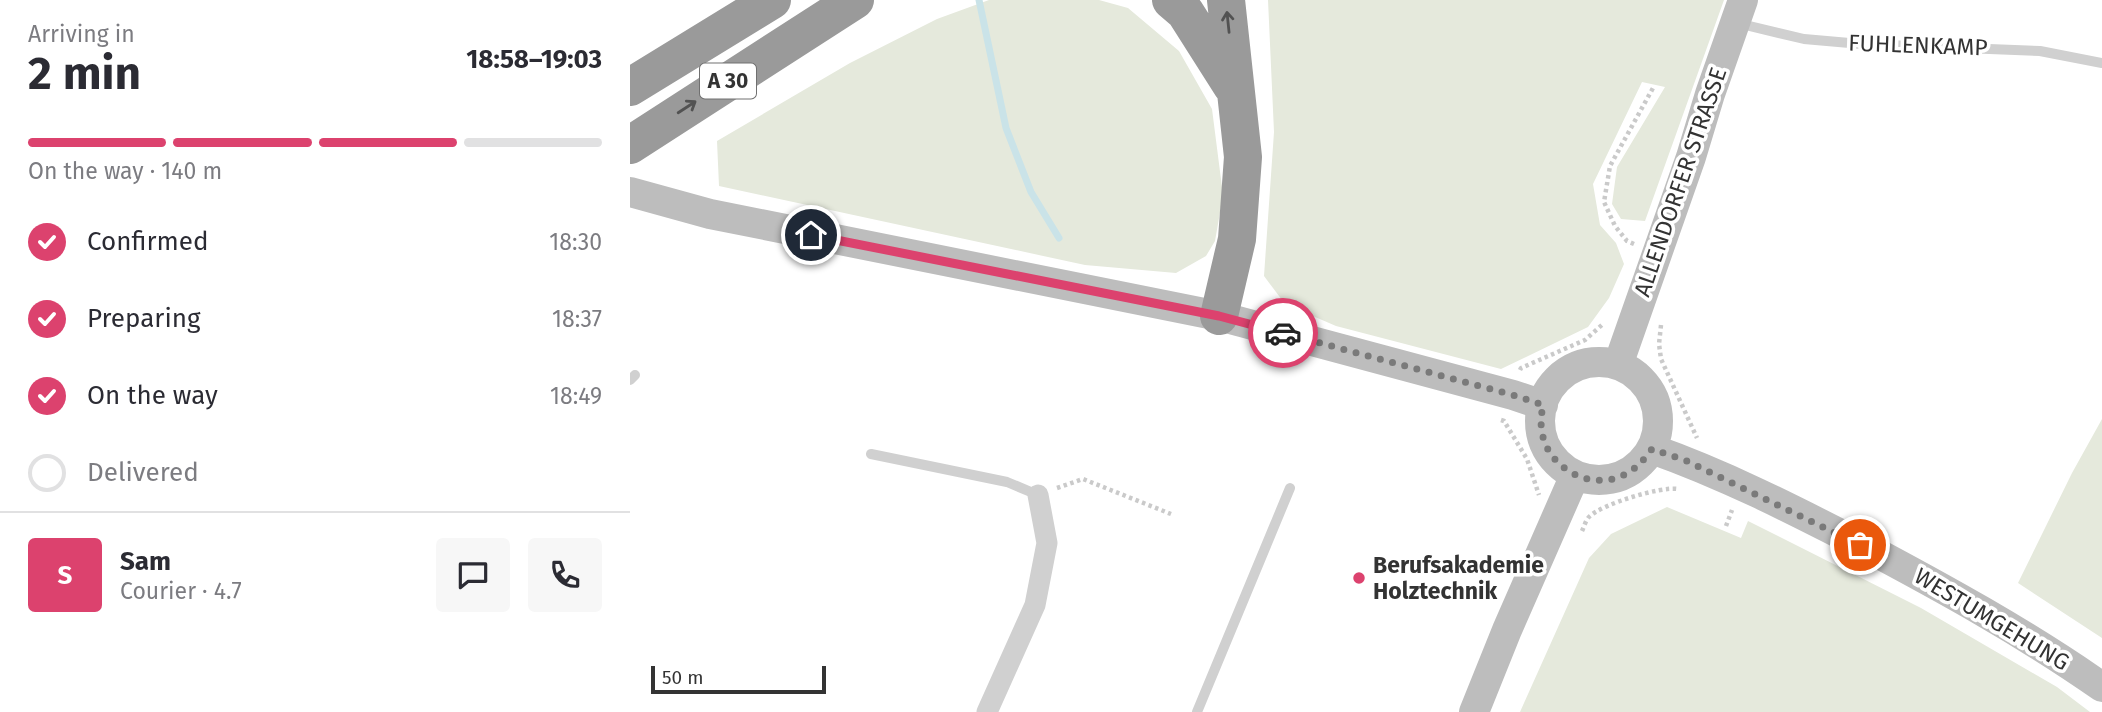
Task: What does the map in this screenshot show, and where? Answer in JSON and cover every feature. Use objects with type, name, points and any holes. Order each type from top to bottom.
[{"type":"highway","name":"A 30","points":[[630,87],[772,0]]},
{"type":"highway","points":[[840,8],[882,0]]},
{"type":"highway","points":[[1171,0],[1185,12],[1235,92]]},
{"type":"highway","points":[[1219,316],[1237,239],[1243,157],[1226,0]]},
{"type":"highway","name":"A 30","points":[[630,145],[840,8]]},
{"type":"main road","name":"ALLENDORFER STRASSE","points":[[1618,365],[1691,157],[1738,11]]},
{"type":"main road","points":[[630,191],[710,214],[1219,316],[1543,405]]},
{"type":"main road","points":[[1587,363],[1618,365],[1636,374],[1650,390],[1657,409],[1658,429],[1652,449],[1641,463],[1627,474],[1592,480],[1575,475],[1561,466],[1550,454],[1540,421],[1543,405],[1549,390],[1559,378],[1572,369],[1587,363]]},
{"type":"main road","name":"WESTUMGEHUNG","points":[[1652,449],[1687,461],[1816,522],[1948,590],[2102,687]]},
{"type":"main road","points":[[1474,712],[1575,475]]},
{"type":"street","points":[[987,712],[1035,605],[1047,544],[1038,495]]},
{"type":"lane","name":"FUHLENKAMP","points":[[1738,11],[1804,39],[2040,51],[2102,63]]},
{"type":"lane","points":[[871,454],[1007,482],[1038,495]]},
{"type":"lane","points":[[1197,712],[1290,488]]},
{"type":"path","points":[[1653,88],[1610,166],[1604,202],[1615,226],[1628,241],[1655,256]]},
{"type":"path","points":[[1521,368],[1585,340],[1603,325],[1607,316]]},
{"type":"path","points":[[1662,323],[1659,344],[1661,359],[1698,440]]},
{"type":"path","points":[[1038,495],[1083,479],[1171,514]]},
{"type":"path","points":[[1590,516],[1653,491],[1674,488],[1687,492]]},
{"type":"path","points":[[1723,504],[1742,512]]},
{"type":"shaded area","points":[[989,0],[1099,0],[1128,8],[1179,51],[1212,109],[1223,195],[1215,241],[1206,256],[1176,273],[1085,265],[719,186],[717,141],[850,63],[937,19]]},
{"type":"shaded area","points":[[1268,0],[1724,0],[1645,221],[1621,219],[1612,204],[1617,167],[1665,87],[1642,82],[1593,184],[1600,225],[1616,243],[1624,264],[1609,298],[1588,327],[1501,369],[1336,326],[1285,304],[1264,276],[1274,132]]},
{"type":"shaded area","points":[[2102,419],[2102,638],[2018,583]]},
{"type":"shaded area","points":[[1667,507],[1741,538],[1748,521],[1921,608],[2057,687],[2090,712],[1520,712],[1589,558],[1611,534]]},
{"type":"waterway","points":[[979,0],[1006,128],[1031,192],[1059,238]]},
{"type":"way so far","points":[[1283,333],[1543,405],[1540,421],[1550,454],[1561,466],[1575,475],[1592,480],[1627,474],[1641,463],[1652,449],[1687,461],[1860,545]]},
{"type":"place","name":"Berufsakademie Holztechnik","points":[[1359,578]]},
{"type":"route","points":[[811,235],[1219,316],[1283,333]]}]
